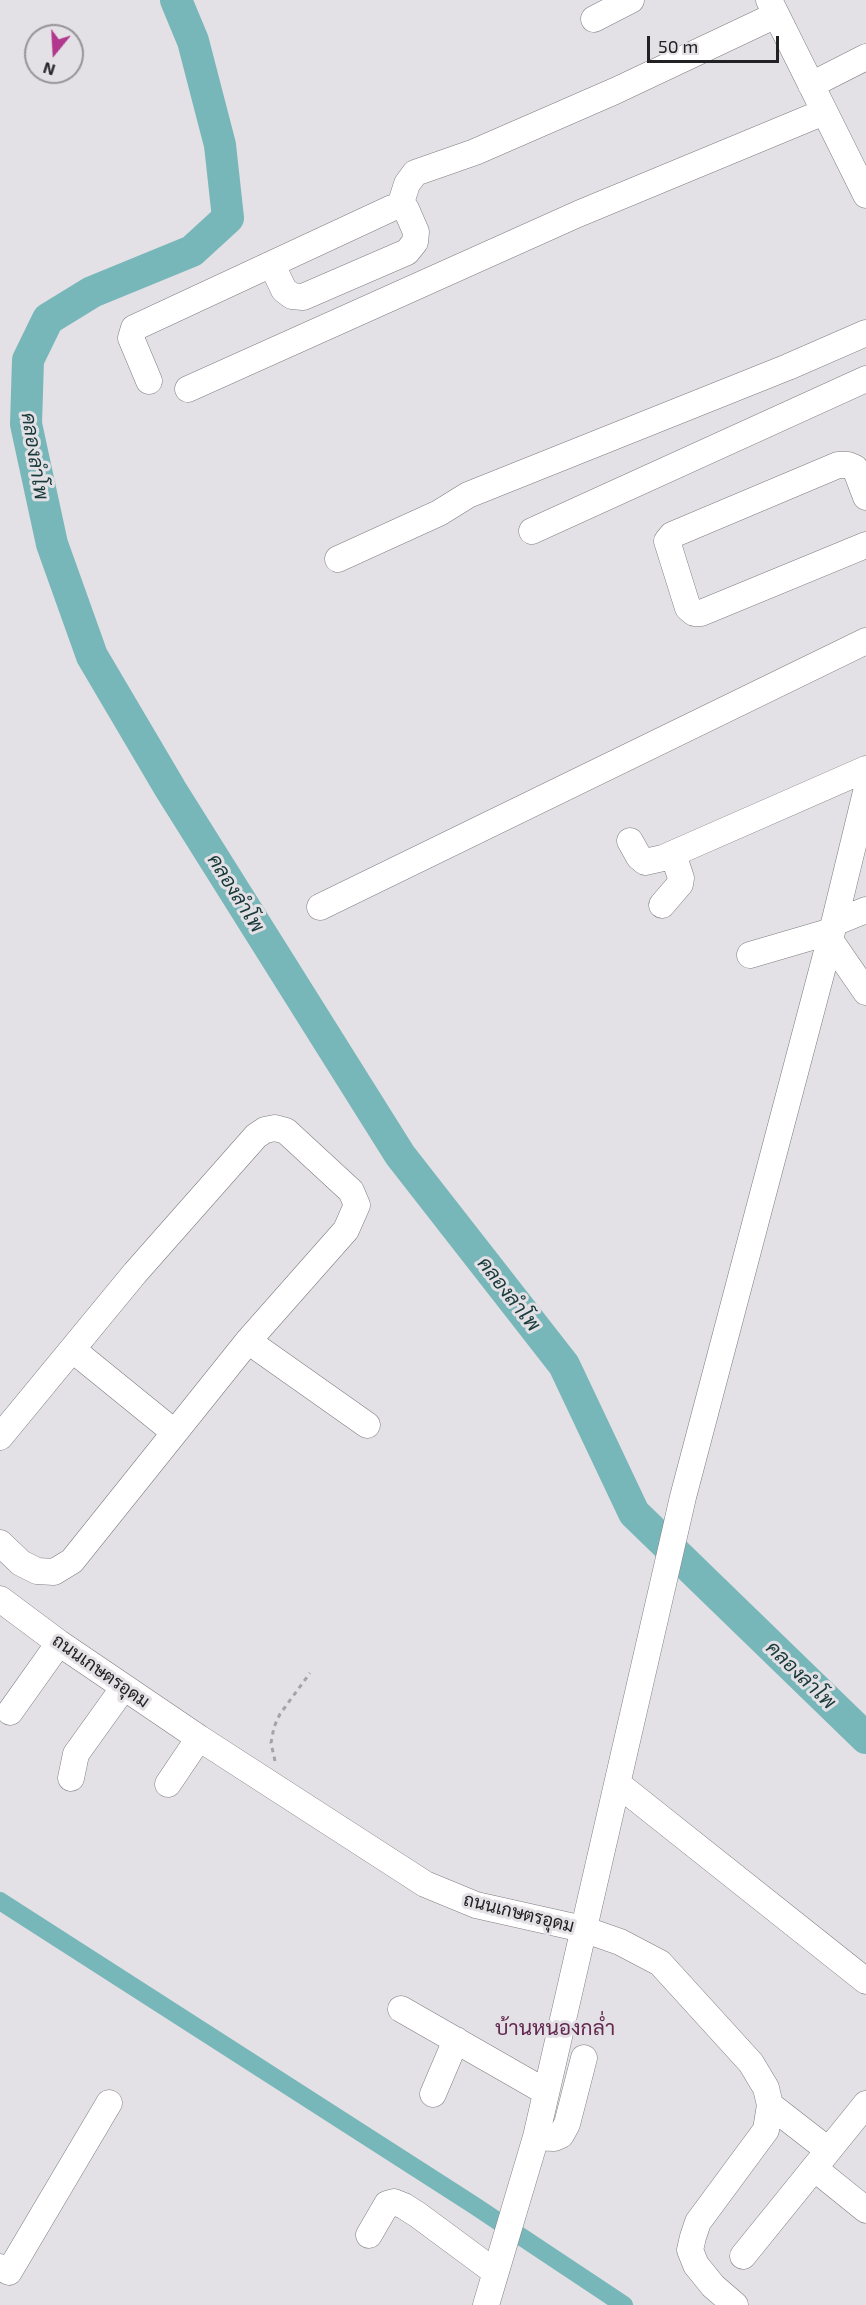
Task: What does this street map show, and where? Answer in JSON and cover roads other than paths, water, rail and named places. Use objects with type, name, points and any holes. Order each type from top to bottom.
[{"type":"street","points":[[594,20],[631,0]]},
{"type":"street","points":[[149,381],[131,338],[134,328],[400,206],[407,184],[415,173],[485,148],[615,91],[772,8],[866,195]]},
{"type":"street","points":[[811,85],[866,57]]},
{"type":"street","points":[[188,389],[578,214],[824,112]]},
{"type":"street","points":[[272,265],[284,290],[292,296],[303,297],[407,252],[415,242],[416,232],[406,209],[400,206]]},
{"type":"street","points":[[338,559],[439,513],[468,495],[776,372],[866,333]]},
{"type":"street","points":[[532,531],[866,379]]},
{"type":"street","points":[[866,496],[855,468],[838,465],[672,535],[667,541],[688,608],[694,613],[701,613],[866,545]]},
{"type":"street","points":[[320,907],[866,641]]},
{"type":"street","points":[[630,841],[639,857],[645,862],[673,854],[866,769]]},
{"type":"street","points":[[486,2305],[536,2137],[666,1566],[832,931],[866,792]]},
{"type":"street","points":[[662,905],[680,884],[681,878],[673,854]]},
{"type":"street","points":[[750,955],[832,931],[866,910]]},
{"type":"street","points":[[832,931],[866,992]]},
{"type":"street","points":[[0,1437],[135,1273],[256,1136],[265,1130],[275,1128],[286,1131],[351,1191],[357,1205],[346,1230],[248,1341],[72,1562],[54,1572],[37,1571],[21,1563],[0,1543]]},
{"type":"street","points":[[248,1341],[366,1425]]},
{"type":"street","points":[[73,1350],[174,1432]]},
{"type":"street","name":"ถนนเกษตรอุดม","points":[[2,1605],[199,1738],[424,1884],[476,1905],[584,1929],[620,1942],[660,1963],[751,2063],[766,2088],[770,2105]]},
{"type":"street","points":[[10,1712],[59,1643]]},
{"type":"street","points":[[71,1778],[76,1754],[124,1687]]},
{"type":"street","points":[[168,1784],[199,1738]]},
{"type":"street","points":[[618,1784],[866,1981]]},
{"type":"street","points":[[401,2009],[546,2092]]},
{"type":"street","points":[[433,2094],[456,2040]]},
{"type":"street","points":[[536,2137],[554,2138],[561,2135],[567,2124],[584,2058]]},
{"type":"street","points":[[0,2267],[9,2272],[109,2103]]},
{"type":"street","points":[[743,2256],[866,2104]]},
{"type":"street","points":[[770,2105],[866,2210]]},
{"type":"street","points":[[735,2305],[713,2286],[696,2265],[690,2250],[698,2222],[766,2130],[770,2105]]},
{"type":"street","points":[[369,2235],[387,2204],[394,2202],[404,2205],[498,2265]]},
{"type":"waterway","name":"คลองลำโพ","points":[[176,0],[193,41],[220,145],[228,218],[192,251],[92,292],[48,319],[28,360],[26,424],[52,544],[92,656],[171,790],[400,1155],[564,1365],[634,1513],[866,1738]]},
{"type":"waterway","points":[[0,1901],[472,2204],[624,2305]]},
{"type":"district","name":"บ้านหนองกล่ำ","points":[[555,2028]]}]
